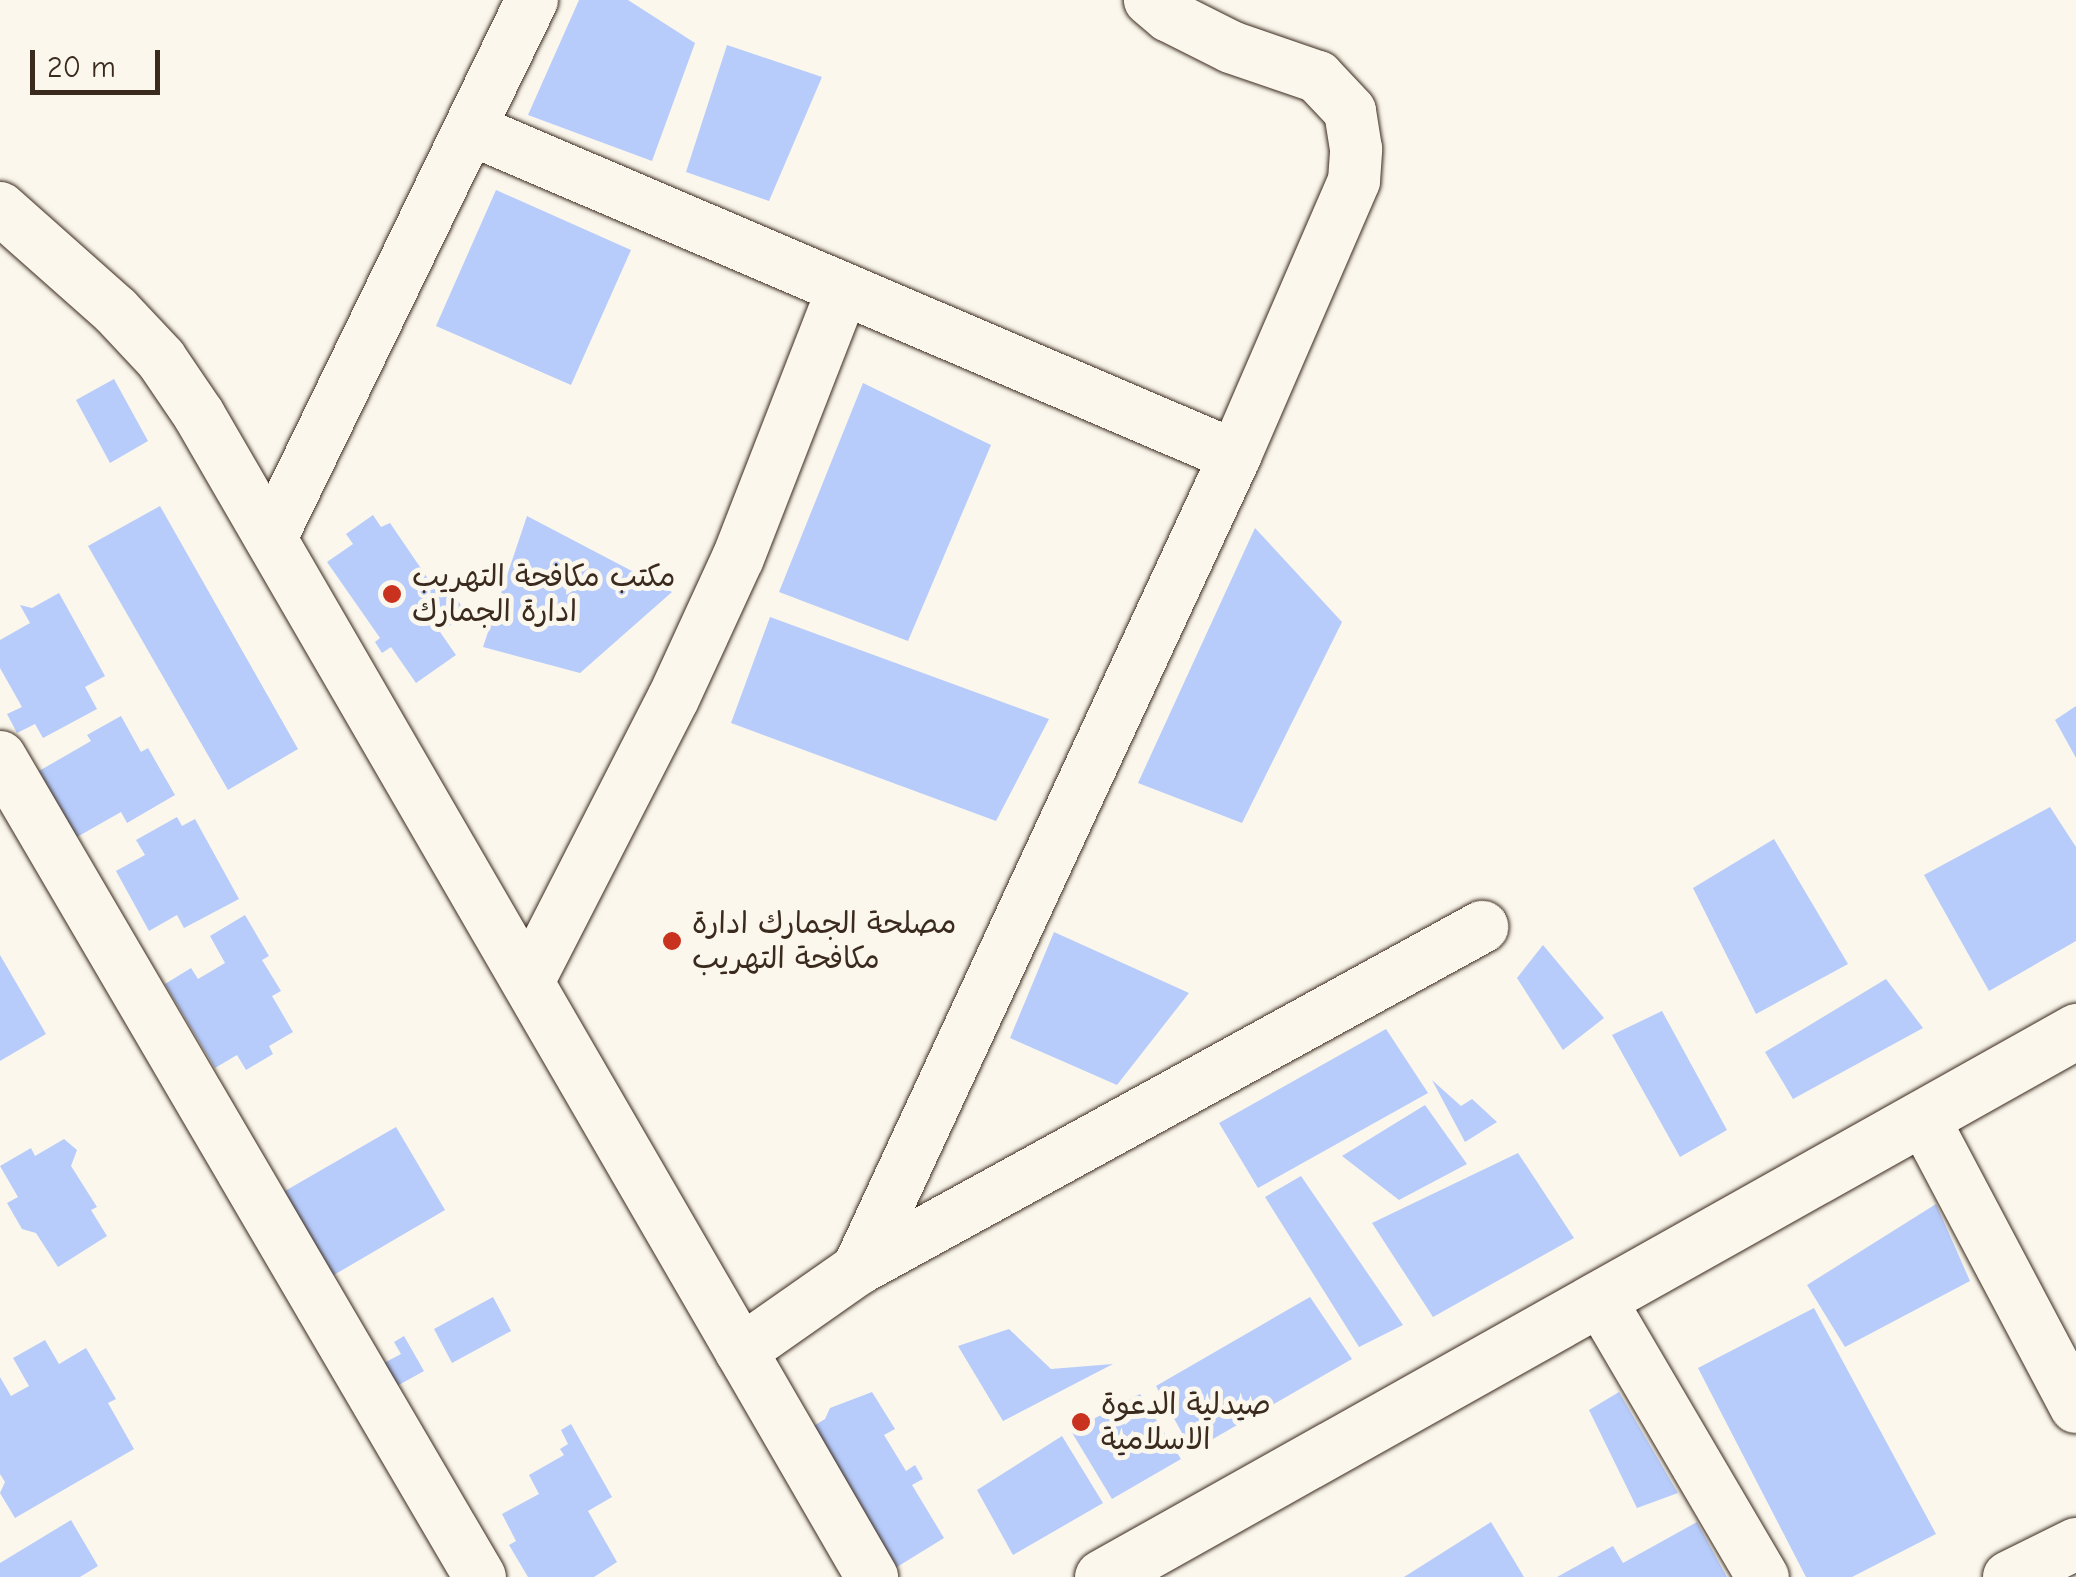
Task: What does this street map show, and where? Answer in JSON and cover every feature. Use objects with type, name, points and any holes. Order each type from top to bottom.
[{"type":"street","points":[[270,538],[532,0]]},
{"type":"street","points":[[858,1269],[1234,456],[1354,180],[1356,149],[1350,111],[1318,78],[1231,47],[1169,16],[1150,0]]},
{"type":"street","points":[[470,129],[1234,456]]},
{"type":"street","points":[[0,208],[116,312],[161,359],[199,414],[872,1577]]},
{"type":"street","points":[[528,982],[674,699],[738,558],[842,289]]},
{"type":"street","points":[[0,757],[480,1577]]},
{"type":"street","points":[[741,1350],[858,1269],[1482,928]]},
{"type":"street","points":[[1102,1577],[2076,1030]]},
{"type":"street","points":[[1923,1118],[2076,1408]]},
{"type":"street","points":[[1598,1298],[1763,1577]]},
{"type":"street","points":[[2009,1577],[2076,1544]]},
{"type":"building","points":[[579,0],[628,0],[695,43],[652,161],[528,115]]},
{"type":"building","points":[[727,45],[822,77],[769,201],[686,172]]},
{"type":"building","points":[[496,190],[631,250],[571,385],[436,326]]},
{"type":"building","points":[[114,379],[148,441],[110,463],[76,400]]},
{"type":"building","points":[[863,383],[991,445],[908,641],[779,592]]},
{"type":"building","points":[[160,506],[298,749],[228,790],[88,546]]},
{"type":"building","points":[[373,515],[381,527],[390,523],[433,586],[443,579],[467,614],[440,632],[456,655],[416,683],[391,647],[382,653],[375,642],[380,638],[327,562],[353,544],[346,534]]},
{"type":"building","points":[[527,516],[672,592],[580,673],[483,647]]},
{"type":"building","points":[[1255,528],[1342,622],[1242,823],[1138,783]]},
{"type":"building","points":[[59,593],[105,676],[85,687],[97,709],[43,738],[35,724],[17,733],[7,714],[22,707],[0,668],[0,640],[30,623],[20,605],[32,608]]},
{"type":"building","points":[[770,617],[1049,719],[996,821],[731,723]]},
{"type":"building","points":[[2076,706],[2076,758],[2055,720]]},
{"type":"building","points":[[121,716],[141,752],[148,748],[175,795],[127,823],[121,812],[77,837],[39,771],[91,741],[87,735]]},
{"type":"building","points":[[2050,807],[2076,847],[2076,941],[1989,991],[1924,875]]},
{"type":"building","points":[[177,817],[182,826],[195,819],[239,899],[184,928],[177,915],[149,931],[116,871],[145,855],[136,840]]},
{"type":"building","points":[[1774,839],[1848,964],[1756,1014],[1693,888]]},
{"type":"building","points":[[245,915],[269,956],[262,960],[281,991],[272,996],[293,1032],[269,1046],[273,1054],[246,1070],[237,1055],[215,1068],[165,984],[191,968],[198,979],[225,963],[210,936]]},
{"type":"building","points":[[1054,932],[1189,993],[1117,1085],[1010,1038]]},
{"type":"building","points":[[1543,945],[1604,1018],[1563,1050],[1517,978]]},
{"type":"building","points":[[0,955],[46,1034],[0,1061]]},
{"type":"building","points":[[1886,979],[1923,1028],[1793,1099],[1765,1052]]},
{"type":"building","points":[[1662,1011],[1727,1130],[1680,1157],[1612,1035]]},
{"type":"building","points":[[1386,1029],[1428,1093],[1258,1188],[1219,1123]]},
{"type":"building","points":[[1432,1080],[1461,1106],[1472,1099],[1497,1122],[1465,1142]]},
{"type":"building","points":[[1425,1105],[1467,1164],[1399,1200],[1342,1156]]},
{"type":"building","points":[[396,1127],[445,1210],[327,1279],[278,1195]]},
{"type":"building","points":[[64,1139],[77,1150],[71,1166],[97,1207],[91,1210],[107,1236],[58,1267],[36,1233],[22,1229],[7,1203],[18,1197],[0,1166],[31,1148],[35,1156]]},
{"type":"building","points":[[1518,1153],[1574,1238],[1433,1317],[1372,1223]]},
{"type":"building","points":[[1301,1176],[1403,1325],[1359,1347],[1265,1197]]},
{"type":"building","points":[[1936,1204],[1970,1281],[1845,1347],[1807,1285]]},
{"type":"building","points":[[493,1297],[511,1331],[452,1363],[434,1329]]},
{"type":"building","points":[[1310,1297],[1352,1359],[1192,1451],[1156,1386]]},
{"type":"building","points":[[1814,1308],[1936,1534],[1852,1577],[1806,1577],[1698,1368]]},
{"type":"building","points":[[1009,1329],[1051,1369],[1113,1364],[1003,1421],[958,1346]]},
{"type":"building","points":[[404,1336],[424,1371],[397,1386],[384,1363],[401,1354],[394,1342]]},
{"type":"building","points":[[45,1340],[59,1364],[86,1348],[116,1399],[108,1403],[134,1449],[15,1518],[0,1493],[5,1482],[0,1474],[0,1377],[11,1396],[29,1386],[13,1358]]},
{"type":"building","points":[[872,1392],[895,1429],[884,1435],[906,1471],[915,1465],[923,1479],[912,1485],[944,1538],[884,1575],[809,1429],[825,1419],[830,1408]]},
{"type":"building","points":[[1619,1392],[1678,1493],[1637,1508],[1589,1410]]},
{"type":"building","points":[[1140,1394],[1181,1459],[1112,1499],[1071,1431]]},
{"type":"building","points":[[571,1424],[612,1497],[588,1511],[617,1562],[594,1577],[528,1577],[509,1545],[516,1541],[502,1514],[539,1494],[529,1475],[564,1455],[560,1449],[568,1444],[561,1430]]},
{"type":"building","points":[[1062,1436],[1103,1503],[1013,1555],[977,1490]]},
{"type":"building","points":[[71,1520],[98,1566],[80,1577],[0,1577],[0,1563]]},
{"type":"building","points":[[1491,1522],[1524,1577],[1404,1577]]},
{"type":"building","points":[[1697,1522],[1727,1577],[1557,1577],[1613,1546],[1623,1563]]},
{"type":"place","name":"مكتب مكافحة التهريب ادارة الجمارك","points":[[392,594]]},
{"type":"place","name":"مصلحة الجمارك ادارة مكافحة التهريب","points":[[672,941]]},
{"type":"place","name":"صيدلية الدعوة الاسلامية","points":[[1081,1422]]}]
